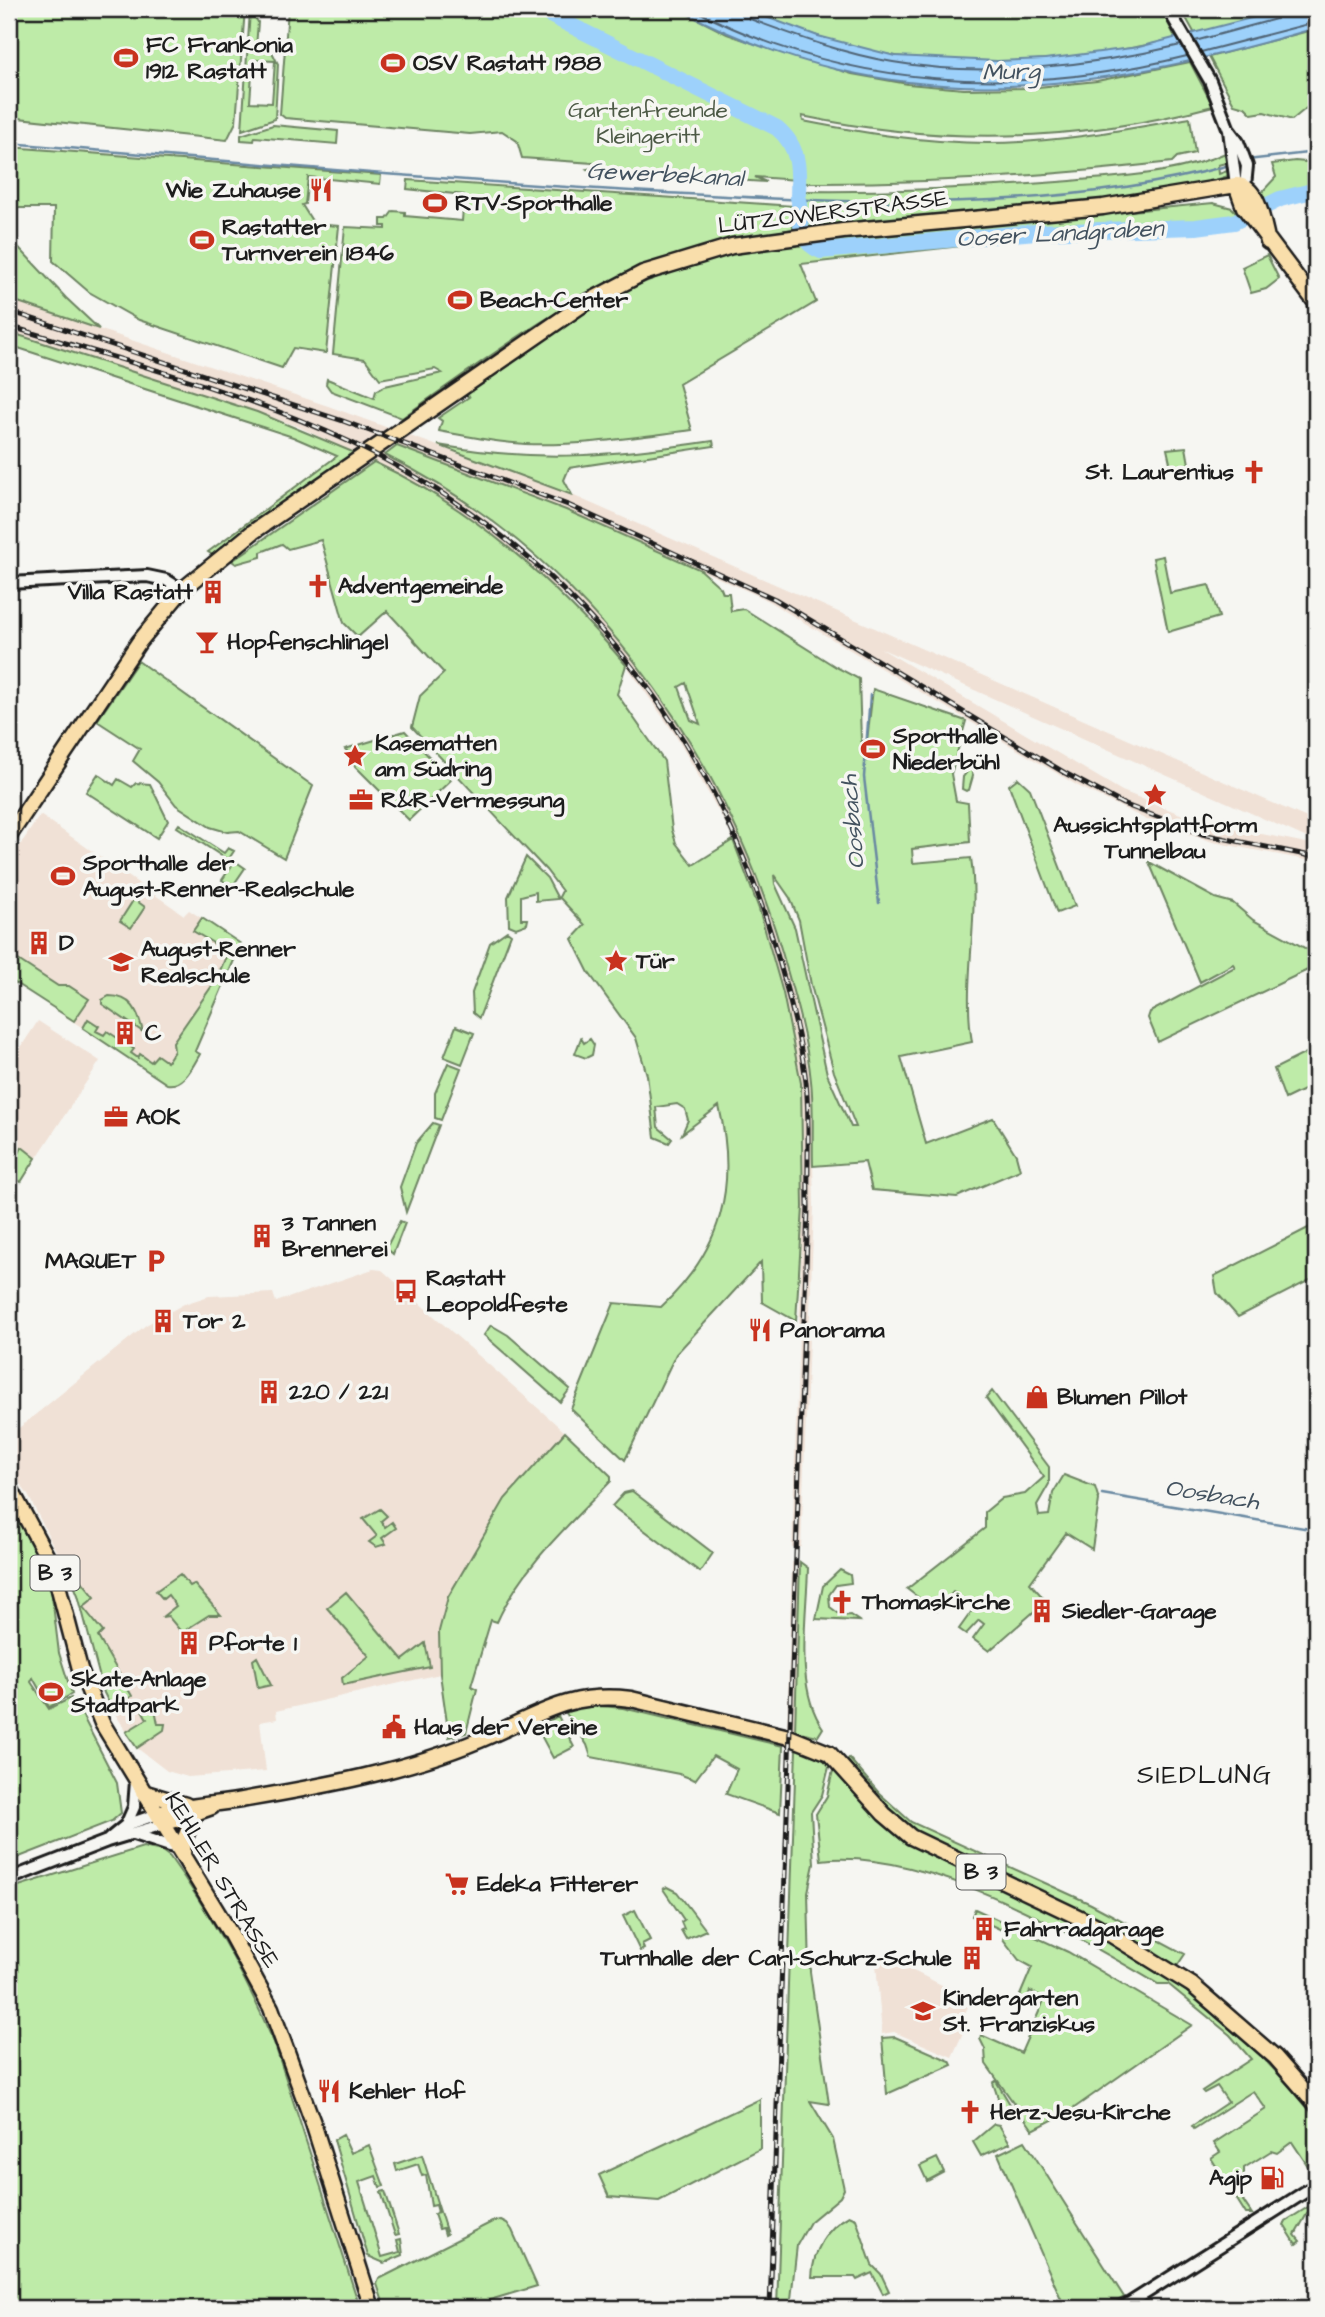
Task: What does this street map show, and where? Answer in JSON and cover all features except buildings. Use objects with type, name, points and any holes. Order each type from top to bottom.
[{"type":"main road","name":"LÜTZOWERSTRASSE","points":[[182,590],[253,532],[582,305],[643,273],[704,252],[802,236],[1103,207],[1241,185]]},
{"type":"main road","points":[[1241,185],[1268,242],[1316,303]]},
{"type":"main road","points":[[1200,191],[1224,197],[1253,210]]},
{"type":"main road","points":[[9,836],[139,642],[182,590]]},
{"type":"main road","name":"KEHLER STRASSE","points":[[9,1486],[54,1570],[90,1696],[140,1787],[247,1964],[275,2019],[313,2123],[372,2308]]},
{"type":"main road","name":"B 3","points":[[161,1819],[218,1804],[320,1785],[448,1752],[579,1698],[604,1696],[631,1699],[789,1737],[829,1753],[884,1814],[911,1837],[1097,1926],[1182,1978],[1245,2028],[1316,2104]]},
{"type":"main road","points":[[140,1787],[191,1810],[181,1852]]},
{"type":"street","points":[[1168,9],[1218,97],[1237,154],[1247,166],[1241,185]]},
{"type":"street","points":[[1237,154],[1234,168],[1241,185]]},
{"type":"street","points":[[9,583],[147,576],[166,580],[182,590]]},
{"type":"street","points":[[130,1830],[140,1787]]},
{"type":"street","points":[[9,1879],[161,1819]]},
{"type":"street","points":[[130,1830],[181,1852]]},
{"type":"street","points":[[1122,2308],[1316,2185]]},
{"type":"shaded area","points":[[9,299],[328,406],[572,495],[1316,822],[1316,842],[880,648],[1122,791],[1198,821],[1316,845],[1316,862],[1213,842],[1151,822],[1078,786],[763,598],[566,510],[375,439],[366,445],[407,465],[470,505],[584,602],[633,659],[680,725],[735,822],[754,864],[793,990],[811,1081],[814,1206],[801,1547],[792,1547],[803,1207],[801,1083],[783,993],[744,867],[727,826],[674,733],[626,665],[577,607],[514,552],[433,492],[297,426],[9,332]]},
{"type":"shaded area","name":"August-Renner Realschule","points":[[40,815],[184,915],[189,910],[241,944],[195,1051],[200,1054],[181,1081],[174,1085],[167,1084],[9,979],[9,862]]},
{"type":"shaded area","points":[[38,1021],[100,1061],[21,1182],[9,1174],[9,1065]]},
{"type":"shaded area","points":[[373,1269],[382,1270],[565,1432],[505,1499],[439,1631],[440,1674],[276,1711],[277,1719],[260,1722],[266,1771],[188,1777],[167,1771],[137,1748],[104,1693],[78,1595],[28,1495],[9,1469],[9,1436],[146,1325],[184,1304],[209,1296],[273,1293],[276,1302]]},
{"type":"shaded area","points":[[792,1562],[800,1562],[795,1731],[787,1729]]},
{"type":"shaded area","name":"Kindergarten St. Franziskus","points":[[875,1952],[968,1998],[970,2003],[962,2019],[966,2026],[952,2057],[894,2032],[882,2034]]},
{"type":"green space","points":[[9,9],[245,9],[236,122],[227,140],[9,117]]},
{"type":"green space","name":"Gartenfreunde Kleingeritt","points":[[288,9],[534,9],[775,130],[790,145],[797,180],[755,177],[766,182],[590,171],[587,169],[593,168],[593,163],[522,158],[517,141],[502,131],[470,134],[285,118],[280,114]]},
{"type":"green space","points":[[546,9],[678,9],[727,34],[852,74],[908,84],[964,89],[1028,88],[1097,81],[1190,62],[1213,106],[1110,127],[1008,136],[905,132],[802,116],[803,121],[872,133],[988,143],[1064,138],[1190,118],[1195,153],[1177,157],[1172,162],[1033,175],[896,182],[803,183],[792,141],[772,121]]},
{"type":"green space","points":[[744,9],[1161,9],[1176,39],[1107,52],[1037,60],[931,60],[896,56],[838,43]]},
{"type":"green space","points":[[1181,9],[1286,9],[1195,34]]},
{"type":"green space","points":[[250,11],[258,22],[256,47],[270,48],[278,64],[275,119],[242,130]],"holes":[[[253,60],[275,61],[272,103],[250,102]]]},
{"type":"green space","points":[[1316,29],[1316,100],[1292,120],[1264,112],[1252,114],[1245,107],[1234,104],[1209,57]]},
{"type":"green space","points":[[273,125],[338,131],[337,144],[255,137],[254,141],[241,140],[241,135]]},
{"type":"green space","points":[[9,147],[381,175],[380,184],[308,177],[305,204],[302,205],[314,224],[339,226],[326,353],[293,348],[282,368],[139,320],[89,292],[53,261],[54,208],[9,208]]},
{"type":"green space","points":[[1228,152],[1229,162],[1218,165],[1219,174],[1230,170],[1228,176],[1206,183],[1115,199],[808,227],[804,191],[937,189],[1111,177],[1171,170]]},
{"type":"green space","points":[[1295,161],[1316,163],[1316,187],[1289,192],[1266,204],[1262,192],[1276,177],[1272,164]]},
{"type":"green space","points":[[408,180],[793,206],[793,229],[698,248],[632,273],[530,329],[402,418],[331,391],[326,384],[327,379],[374,398],[376,391],[385,386],[442,373],[435,369],[380,379],[365,359],[333,354],[345,227],[386,229],[386,226],[381,226],[381,219],[387,219],[393,211],[405,212],[405,216],[462,221],[464,195],[407,189]]},
{"type":"green space","points":[[1213,203],[1232,208],[1246,222],[1211,231],[1060,235],[801,264],[816,302],[679,384],[692,430],[567,444],[504,442],[439,431],[442,421],[438,418],[469,397],[463,394],[535,343],[604,302],[677,269],[763,247]]},
{"type":"green space","points":[[9,237],[66,298],[99,329],[9,299]]},
{"type":"green space","points":[[1267,255],[1279,279],[1266,289],[1251,293],[1242,267]]},
{"type":"green space","points":[[9,332],[257,412],[355,453],[248,528],[214,556],[208,552],[337,456],[293,437],[9,345]]},
{"type":"green space","points":[[713,441],[714,446],[569,468],[564,480],[572,495],[438,445],[475,451],[543,456],[608,454]]},
{"type":"green space","points":[[397,446],[566,510],[701,570],[723,593],[729,593],[731,611],[744,609],[859,679],[861,741],[867,741],[873,689],[966,721],[951,774],[956,801],[968,803],[970,842],[912,849],[913,863],[971,858],[974,904],[969,1019],[972,1042],[901,1057],[926,1144],[993,1118],[1016,1155],[1020,1170],[957,1197],[872,1190],[865,1162],[813,1166],[809,1065],[800,1016],[782,952],[756,875],[722,800],[682,729],[635,662],[582,600],[522,545],[456,496],[385,455]],"holes":[[[686,683],[700,724],[691,720],[679,687]],[[774,875],[790,898],[799,920],[811,985],[834,1072],[856,1127],[851,1127],[827,1074],[795,928],[775,884]]]},
{"type":"green space","points":[[1186,447],[1189,464],[1171,467],[1167,449]]},
{"type":"green space","points":[[374,462],[446,501],[511,550],[571,605],[626,665],[617,694],[664,761],[676,843],[693,865],[733,840],[759,909],[783,993],[801,1083],[803,1207],[796,1321],[762,1302],[761,1262],[676,1354],[625,1460],[571,1409],[614,1303],[661,1307],[682,1285],[711,1240],[720,1216],[727,1164],[719,1106],[682,1134],[688,1120],[685,1109],[677,1104],[656,1107],[658,1127],[672,1139],[669,1143],[655,1137],[647,1075],[636,1038],[589,973],[572,939],[585,925],[559,897],[562,891],[546,870],[412,727],[420,696],[444,673],[387,611],[358,637],[344,623],[321,540],[288,549],[282,544],[261,552],[261,557],[236,564],[232,561]]},
{"type":"green space","points":[[1163,556],[1170,593],[1209,585],[1219,617],[1168,632],[1153,558]]},
{"type":"green space","points":[[138,661],[313,786],[284,858],[239,831],[227,832],[210,827],[176,805],[158,782],[133,761],[140,749],[97,721]]},
{"type":"green space","points":[[405,731],[451,780],[409,820],[353,764],[356,761],[345,749]]},
{"type":"green space","points":[[971,767],[973,776],[969,790],[966,791],[962,789],[963,777]]},
{"type":"green space","points":[[98,774],[114,785],[118,779],[132,787],[136,783],[150,784],[168,821],[157,838],[86,792]]},
{"type":"green space","points":[[1018,778],[1030,789],[1075,906],[1057,913],[1009,785]]},
{"type":"green space","points":[[179,824],[224,853],[228,848],[234,851],[228,860],[177,827]]},
{"type":"green space","points":[[526,857],[547,878],[558,899],[536,901],[536,892],[521,896],[521,919],[528,919],[527,924],[516,928],[509,925],[508,897]]},
{"type":"green space","points":[[235,861],[245,868],[232,887],[222,880]]},
{"type":"green space","points":[[1149,862],[1215,898],[1233,903],[1253,920],[1316,954],[1316,966],[1158,1042],[1148,1018],[1150,1012],[1235,967],[1233,964],[1200,982]]},
{"type":"green space","points":[[134,899],[145,907],[131,928],[120,921]]},
{"type":"green space","points":[[202,918],[241,944],[195,1051],[200,1054],[183,1079],[167,1084],[83,1028],[88,1019],[99,1026],[96,1031],[104,1035],[107,1031],[134,1049],[131,1053],[138,1058],[140,1054],[151,1062],[157,1055],[167,1062],[174,1051],[173,1042],[216,980],[228,952],[193,931]]},
{"type":"green space","points":[[507,931],[511,934],[479,1018],[473,1013],[472,993],[490,943]]},
{"type":"green space","points":[[9,954],[58,986],[69,986],[89,999],[74,1021],[9,979]]},
{"type":"green space","points":[[109,996],[123,999],[133,1006],[143,1032],[102,1004],[102,1000]]},
{"type":"green space","points":[[456,1026],[474,1033],[462,1064],[444,1057]]},
{"type":"green space","points":[[581,1038],[584,1043],[590,1039],[594,1045],[592,1055],[586,1058],[575,1054]]},
{"type":"green space","points":[[1316,1048],[1316,1084],[1285,1099],[1274,1069]]},
{"type":"green space","points":[[448,1063],[461,1068],[441,1120],[435,1118],[435,1093]]},
{"type":"green space","points":[[433,1123],[439,1125],[406,1212],[400,1187],[416,1143]]},
{"type":"green space","points":[[22,1147],[36,1158],[21,1182],[9,1174],[9,1163],[17,1158]]},
{"type":"green space","points":[[400,1221],[405,1223],[393,1254],[386,1248]]},
{"type":"green space","points":[[1316,1224],[1316,1277],[1238,1317],[1217,1293],[1214,1276]]},
{"type":"green space","points":[[491,1325],[508,1335],[570,1389],[560,1402],[484,1335]]},
{"type":"green space","points":[[992,1391],[1049,1467],[1049,1484],[1037,1505],[1039,1516],[1049,1515],[1053,1493],[1064,1475],[1095,1487],[1099,1500],[1092,1549],[1066,1533],[1030,1583],[1046,1601],[989,1651],[973,1639],[984,1624],[979,1620],[966,1634],[959,1629],[974,1608],[953,1592],[936,1611],[907,1589],[985,1528],[985,1512],[1002,1498],[1025,1494],[1044,1477],[986,1398]]},
{"type":"green space","points":[[565,1432],[611,1476],[611,1481],[533,1564],[497,1622],[491,1620],[471,1686],[477,1689],[466,1733],[449,1737],[440,1674],[439,1631],[448,1597],[505,1499]]},
{"type":"green space","points":[[632,1491],[713,1553],[700,1572],[612,1506],[624,1493]]},
{"type":"green space","points":[[9,1497],[50,1580],[59,1653],[72,1694],[49,1707],[33,1678],[31,1682],[49,1709],[71,1698],[77,1705],[117,1783],[121,1813],[112,1821],[9,1861]]},
{"type":"green space","points":[[380,1509],[387,1516],[381,1521],[385,1527],[392,1522],[396,1528],[382,1538],[386,1544],[376,1547],[369,1542],[377,1536],[363,1519]]},
{"type":"green space","points":[[63,1558],[95,1597],[83,1607],[103,1632],[98,1637],[132,1696],[112,1709],[104,1693],[78,1595]]},
{"type":"green space","points":[[800,1562],[808,1568],[805,1672],[814,1712],[823,1728],[818,1736],[795,1731]]},
{"type":"green space","points":[[840,1570],[850,1575],[851,1583],[836,1585],[829,1595],[830,1607],[842,1616],[850,1615],[859,1621],[816,1619],[823,1586]]},
{"type":"green space","points":[[180,1574],[190,1586],[194,1584],[221,1615],[209,1615],[187,1629],[190,1635],[187,1639],[168,1616],[162,1617],[176,1606],[168,1595],[163,1599],[156,1591]]},
{"type":"green space","points":[[346,1592],[403,1660],[425,1643],[430,1667],[343,1685],[342,1678],[369,1656],[327,1608]]},
{"type":"green space","points":[[257,1657],[271,1685],[258,1688],[253,1660]]},
{"type":"green space","points":[[154,1704],[158,1724],[165,1724],[164,1730],[137,1748],[126,1732],[147,1719],[141,1708]]},
{"type":"green space","points":[[590,1705],[623,1708],[783,1746],[780,1813],[726,1794],[737,1769],[713,1756],[695,1780],[679,1774],[591,1757],[587,1745],[564,1710]]},
{"type":"green space","points":[[558,1716],[574,1747],[553,1758],[537,1728]]},
{"type":"green space","points":[[796,1749],[812,1752],[830,1763],[822,1795],[811,1812],[814,1864],[808,1892],[810,1972],[829,2104],[810,2101],[833,2139],[844,2189],[840,2197],[810,2222],[797,2245],[790,2308],[777,2308]]},
{"type":"green space","points":[[849,1758],[879,1793],[911,1822],[1091,1904],[1185,1954],[1177,1966],[1087,1913],[925,1838],[891,1811],[847,1760]]},
{"type":"green space","points":[[834,1766],[882,1822],[905,1842],[1105,1938],[1204,2005],[1263,2058],[1316,2119],[1316,2171],[1312,2172],[1292,2142],[1277,2153],[1271,2151],[1244,2168],[1244,2174],[1231,2183],[1252,2214],[1246,2214],[1211,2158],[1220,2152],[1214,2143],[1266,2109],[1253,2091],[1194,2129],[1192,2126],[1228,2102],[1217,2086],[1204,2093],[1202,2091],[1251,2059],[1230,2035],[1168,1984],[1158,1984],[1040,1919],[951,1880],[906,1867],[862,1860],[821,1860],[816,1814],[827,1796]]},
{"type":"green space","points":[[143,1847],[162,1851],[170,1857],[214,1925],[264,2020],[275,2045],[360,2308],[9,2308],[9,1889]]},
{"type":"green space","points":[[667,1887],[677,1892],[706,1930],[686,1939],[681,1930],[684,1929],[681,1922],[684,1920],[663,1889]]},
{"type":"green space","points":[[975,1909],[1068,1952],[1192,2025],[1070,2111],[1033,2130],[986,2064],[985,2049],[980,2039],[981,2035],[1021,2053],[1045,1998],[1030,1991],[1025,2003],[1018,2000],[1032,1967],[1019,1960],[1003,1939],[1006,1932],[972,1916]]},
{"type":"green space","points":[[635,1910],[650,1940],[642,1944],[644,1949],[640,1951],[623,1916]]},
{"type":"green space","points":[[895,2037],[950,2061],[952,2065],[887,2094],[882,2038]]},
{"type":"green space","points":[[996,2081],[1016,2114],[998,2115],[999,2101],[993,2083]]},
{"type":"green space","points":[[760,2099],[760,2149],[659,2201],[609,2197],[599,2175]]},
{"type":"green space","points":[[994,2124],[999,2125],[1010,2143],[981,2156],[973,2142]]},
{"type":"green space","points":[[343,2135],[351,2153],[369,2145],[384,2186],[380,2187],[376,2176],[359,2182],[382,2257],[400,2252],[397,2240],[401,2239],[403,2255],[384,2263],[368,2256],[334,2140]]},
{"type":"green space","points":[[1025,2141],[1124,2297],[1106,2308],[1065,2308],[998,2154]]},
{"type":"green space","points":[[422,2155],[447,2234],[445,2235],[443,2228],[439,2229],[434,2214],[438,2212],[436,2205],[431,2206],[426,2175],[422,2176],[418,2164],[397,2171],[395,2164]]},
{"type":"green space","points":[[937,2158],[944,2172],[927,2181],[920,2166]]},
{"type":"green space","points":[[385,2191],[399,2234],[395,2235],[381,2192]]},
{"type":"green space","points":[[1316,2202],[1316,2208],[1312,2205],[1295,2235],[1300,2241],[1296,2244],[1284,2225]]},
{"type":"green space","points":[[849,2216],[856,2219],[872,2265],[881,2274],[889,2291],[883,2294],[872,2273],[857,2280],[855,2277],[812,2277],[815,2258],[822,2241],[834,2227]]},
{"type":"green space","points":[[501,2220],[512,2230],[537,2286],[463,2308],[385,2308],[377,2284],[379,2279],[494,2221]]},
{"type":"water","name":"Murg","points":[[678,9],[744,9],[818,36],[895,56],[997,61],[1045,59],[1139,47],[1286,9],[1316,9],[1316,28],[1151,69],[1072,81],[994,86],[916,83],[838,70],[759,46]]},
{"type":"waterway","points":[[538,9],[777,128],[785,135],[794,151],[798,169],[798,198]]},
{"type":"waterway","name":"Gewerbekanal","points":[[9,143],[502,183],[737,197],[879,202],[950,202],[1092,192],[1161,181],[1230,165]]},
{"type":"waterway","name":"Gewerbekanal","points":[[1247,160],[1316,152]]},
{"type":"waterway","name":"Ooser Landgraben","points":[[799,203],[804,237],[821,251],[1036,232],[1196,227],[1234,222],[1280,199],[1316,190]]},
{"type":"waterway","name":"Oosbach","points":[[870,695],[864,777],[879,903]]},
{"type":"waterway","name":"Oosbach","points":[[1102,1494],[1316,1530]]},
{"type":"railway","points":[[9,311],[343,421],[568,505],[775,599],[1065,773],[1123,804],[1202,834],[1316,857]]},
{"type":"railway","points":[[9,326],[225,392],[309,424],[350,442],[427,484],[498,533],[562,589],[619,651],[670,719],[713,793],[749,871],[777,954],[794,1017],[806,1082],[808,1129],[808,1207],[770,2308]]},
{"type":"place","name":"FC Frankonia 1912 Rastatt","points":[[126,58]]},
{"type":"place","name":"OSV Rastatt 1988","points":[[393,63]]},
{"type":"place","name":"Wie Zuhause","points":[[321,190]]},
{"type":"place","name":"RTV-Sporthalle","points":[[435,203]]},
{"type":"place","name":"Rastatter Turnverein 1846","points":[[202,240]]},
{"type":"place","name":"Beach-Center","points":[[460,300]]},
{"type":"place","name":"St. Laurentius","points":[[1254,472]]},
{"type":"place","name":"Adventgemeinde","points":[[318,586]]},
{"type":"place","name":"Villa Rastatt","points":[[213,592]]},
{"type":"place","name":"Hopfenschlingel","points":[[207,642]]},
{"type":"place","name":"Sporthalle Niederbühl","points":[[873,749]]},
{"type":"place","name":"Kasematten am Südring","points":[[355,756]]},
{"type":"place","name":"Aussichtsplattform Tunnelbau","points":[[1155,795]]},
{"type":"place","name":"R&R-Vermessung","points":[[361,800]]},
{"type":"place","name":"Sporthalle der August-Renner-Realschule","points":[[63,876]]},
{"type":"place","name":"D","points":[[39,943]]},
{"type":"place","name":"Tür","points":[[616,961]]},
{"type":"place","name":"August-Renner Realschule","points":[[121,962]]},
{"type":"place","name":"C","points":[[125,1033]]},
{"type":"place","name":"AOK","points":[[116,1117]]},
{"type":"place","name":"3 Tannen Brennerei","points":[[262,1236]]},
{"type":"place","name":"MAQUET","points":[[156,1261]]},
{"type":"place","name":"Rastatt Leopoldfeste","points":[[406,1291]]},
{"type":"place","name":"Tor 2","points":[[163,1321]]},
{"type":"place","name":"Panorama","points":[[760,1330]]},
{"type":"place","name":"220 / 221","points":[[269,1392]]},
{"type":"place","name":"Blumen Pillot","points":[[1037,1397]]},
{"type":"place","name":"Thomaskirche","points":[[842,1602]]},
{"type":"place","name":"Siedler-Garage","points":[[1042,1611]]},
{"type":"place","name":"Pforte 1","points":[[189,1643]]},
{"type":"place","name":"Skate-Anlage Stadtpark","points":[[51,1692]]},
{"type":"place","name":"Haus der Vereine","points":[[394,1727]]},
{"type":"place","name":"Edeka Fitterer","points":[[457,1884]]},
{"type":"place","name":"Fahrradgarage","points":[[984,1929]]},
{"type":"place","name":"Turnhalle der Carl-Schurz-Schule","points":[[972,1958]]},
{"type":"place","name":"Kindergarten St. Franziskus","points":[[923,2011]]},
{"type":"place","name":"Kehler Hof","points":[[329,2091]]},
{"type":"place","name":"Herz-Jesu-Kirche","points":[[970,2112]]},
{"type":"place","name":"Agip","points":[[1272,2178]]},
{"type":"district","name":"SIEDLUNG","points":[[1205,1775]]}]
